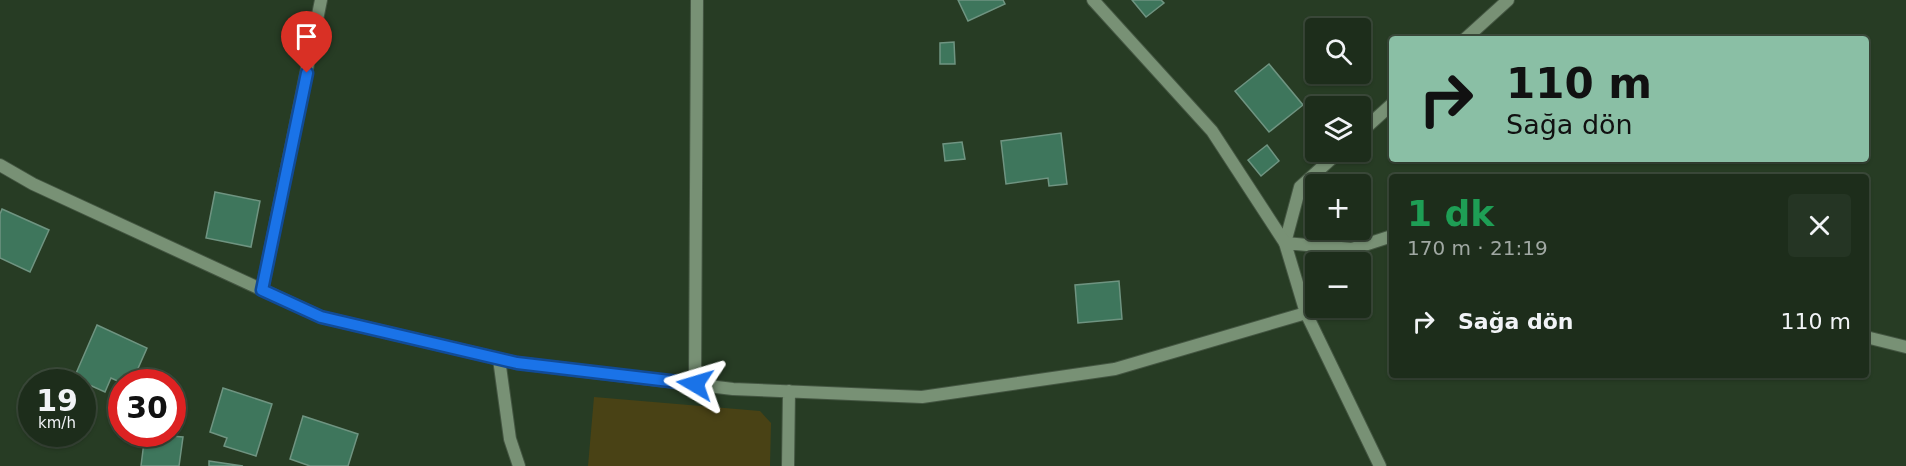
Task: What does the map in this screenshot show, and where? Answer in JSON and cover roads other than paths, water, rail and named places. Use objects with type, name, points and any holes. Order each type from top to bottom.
[{"type":"street","points":[[262,290],[321,0]]},
{"type":"street","points":[[695,384],[697,0]]},
{"type":"street","points":[[1093,0],[1212,131],[1285,243],[1305,310]]},
{"type":"street","points":[[1468,36],[1508,0]]},
{"type":"street","points":[[1371,123],[1389,107]]},
{"type":"street","points":[[1285,243],[1300,187],[1328,162]]},
{"type":"street","points":[[0,165],[43,189],[321,317],[517,363],[695,384],[922,397],[1115,369],[1305,313]]},
{"type":"street","points":[[1285,243],[1352,249],[1389,237]]},
{"type":"street","points":[[1308,318],[1380,466]]},
{"type":"street","points":[[1869,339],[1906,348]]},
{"type":"street","points":[[499,359],[510,438],[519,466]]},
{"type":"street","points":[[788,466],[789,391]]}]
